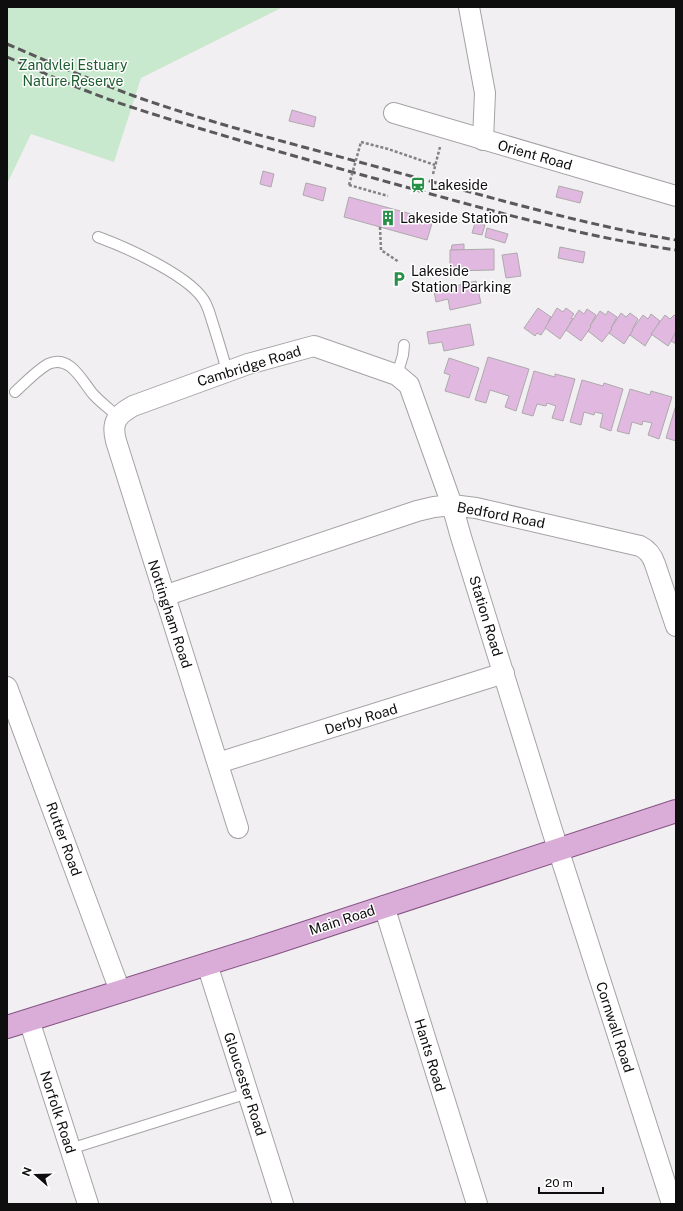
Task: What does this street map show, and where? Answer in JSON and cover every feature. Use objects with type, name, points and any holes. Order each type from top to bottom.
[{"type":"main road","name":"Main Road","points":[[7,1027],[207,964],[676,811]]},
{"type":"street","points":[[469,7],[484,93],[484,140]]},
{"type":"street","name":"Orient Road","points":[[394,113],[676,196]]},
{"type":"street","name":"Cambridge Road","points":[[126,411],[248,364],[314,346],[403,380]]},
{"type":"street","name":"Station Road","points":[[403,380],[452,505],[559,849]]},
{"type":"street","name":"Nottingham Road","points":[[126,411],[113,427],[114,436],[238,828]]},
{"type":"street","name":"Bedford Road","points":[[164,596],[417,510],[452,505],[476,508],[536,521],[640,546],[652,556],[656,564],[676,626]]},
{"type":"street","name":"Derby Road","points":[[218,763],[504,674]]},
{"type":"street","name":"Rutter Road","points":[[7,687],[120,991]]},
{"type":"street","name":"Cornwall Road","points":[[559,849],[672,1204]]},
{"type":"street","name":"Hants Road","points":[[384,906],[477,1204]]},
{"type":"street","name":"Gloucester Road","points":[[207,964],[283,1204]]},
{"type":"street","name":"Norfolk Road","points":[[29,1020],[88,1204]]},
{"type":"lane","points":[[98,237],[123,246],[158,265],[185,282],[197,292],[206,303],[228,371]]},
{"type":"lane","points":[[403,380],[404,345]]},
{"type":"lane","points":[[15,392],[49,364],[67,364],[74,369],[92,393],[126,411]]},
{"type":"lane","points":[[70,1149],[248,1093]]},
{"type":"path","points":[[388,196],[349,185],[360,142],[388,149],[435,165]]},
{"type":"path","points":[[433,174],[440,148]]},
{"type":"path","points":[[380,227],[381,250],[399,262]]},
{"type":"green space","name":"Zandvlei Estuary Nature Reserve","points":[[7,7],[283,7],[141,78],[114,162],[31,134],[7,184]]},
{"type":"building","points":[[292,110],[316,117],[314,127],[289,121]]},
{"type":"building","points":[[263,171],[274,174],[271,187],[260,184]]},
{"type":"building","points":[[306,183],[326,188],[323,201],[303,195]]},
{"type":"building","points":[[559,186],[583,192],[580,203],[556,197]]},
{"type":"building","name":"Lakeside Station","points":[[349,197],[433,220],[427,240],[344,217]]},
{"type":"building","points":[[475,223],[485,225],[482,235],[472,233]]},
{"type":"building","points":[[487,228],[508,234],[505,243],[485,237]]},
{"type":"building","points":[[464,244],[464,250],[451,250],[452,245]]},
{"type":"building","points":[[560,247],[585,252],[583,263],[558,258]]},
{"type":"building","points":[[494,249],[494,270],[450,271],[450,250]]},
{"type":"building","points":[[517,253],[521,276],[506,278],[502,255]]},
{"type":"building","points":[[476,281],[481,303],[450,310],[448,299],[436,302],[434,291]]},
{"type":"building","points":[[538,308],[551,317],[541,335],[537,333],[535,336],[524,328]]},
{"type":"building","points":[[557,308],[563,312],[566,308],[574,314],[571,318],[573,319],[560,339],[545,328]]},
{"type":"building","points":[[587,309],[596,315],[590,326],[591,327],[581,341],[566,330],[579,310],[584,314]]},
{"type":"building","points":[[600,311],[606,315],[608,311],[617,317],[611,328],[612,329],[602,342],[588,331]]},
{"type":"building","points":[[621,313],[626,317],[630,313],[638,319],[624,344],[609,333]]},
{"type":"building","points":[[651,314],[660,321],[645,346],[630,335],[643,315],[648,319]]},
{"type":"building","points":[[665,315],[670,319],[674,315],[676,316],[676,334],[668,346],[651,334]]},
{"type":"building","points":[[470,324],[474,345],[444,351],[442,342],[429,344],[427,332]]},
{"type":"building","points":[[676,331],[676,344],[671,341]]},
{"type":"building","points":[[488,357],[529,369],[516,411],[505,407],[509,396],[490,390],[486,403],[475,400]]},
{"type":"building","points":[[449,358],[479,368],[469,398],[445,391],[450,375],[444,373]]},
{"type":"building","points":[[534,371],[555,377],[555,374],[575,379],[563,421],[552,418],[556,406],[547,403],[546,406],[537,404],[533,416],[522,413]]},
{"type":"building","points":[[582,380],[603,386],[604,383],[623,389],[611,431],[600,427],[603,414],[595,412],[594,415],[584,412],[581,425],[570,422]]},
{"type":"building","points":[[630,389],[650,395],[651,391],[672,397],[659,439],[648,435],[652,423],[643,421],[642,425],[632,422],[629,434],[617,431]]},
{"type":"building","points":[[676,405],[676,441],[666,438]]},
{"type":"railway","points":[[7,44],[134,96],[234,128],[573,219],[676,240]]},
{"type":"railway","points":[[7,57],[68,84],[115,102],[248,143],[520,218],[598,236],[676,250]]},
{"type":"place","name":"Lakeside","points":[[418,185]]},
{"type":"place","name":"Lakeside Station","points":[[388,218]]},
{"type":"place","name":"Lakeside Station Parking","points":[[399,279]]}]
